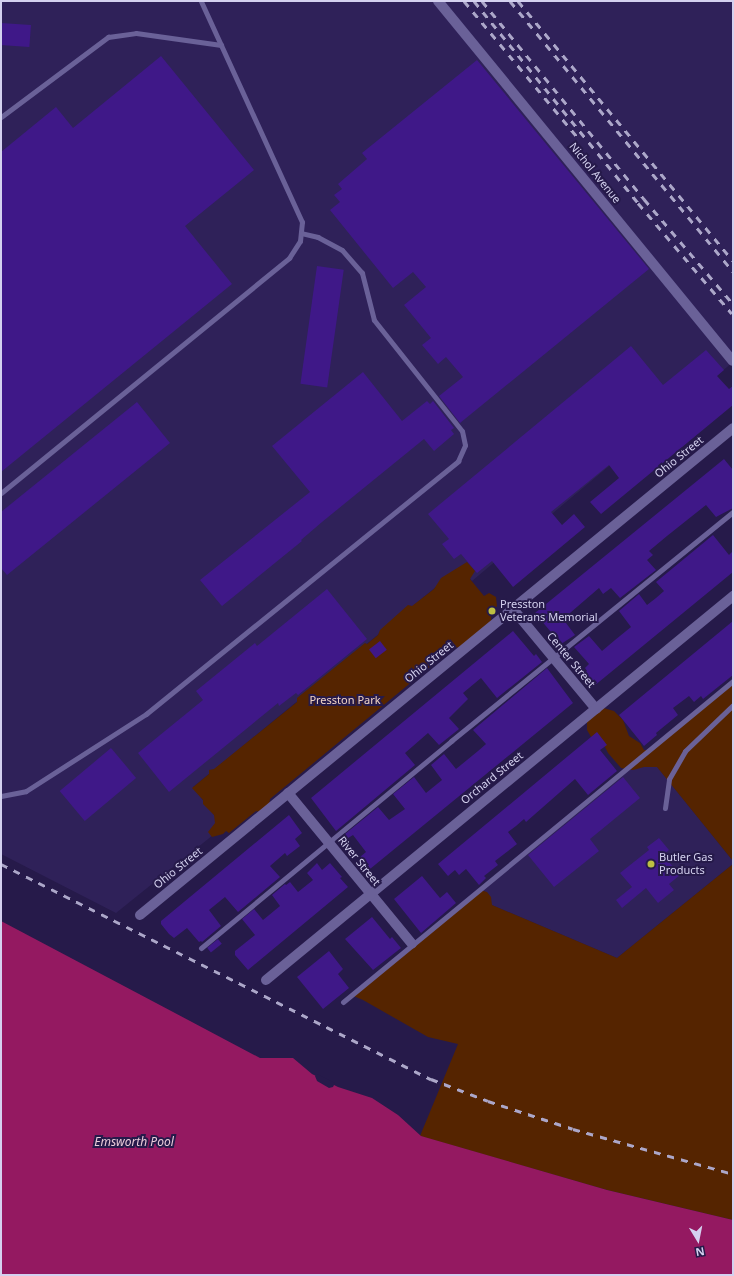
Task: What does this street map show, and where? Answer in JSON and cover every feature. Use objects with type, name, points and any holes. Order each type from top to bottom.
[{"type":"street","name":"Nichol Avenue","points":[[438,1],[733,361]]},
{"type":"street","name":"Ohio Street","points":[[140,915],[733,428]]},
{"type":"street","name":"Orchard Street","points":[[266,980],[733,596]]},
{"type":"street","name":"Center Street","points":[[513,609],[596,709]]},
{"type":"street","name":"River Street","points":[[288,794],[412,944]]},
{"type":"lane","points":[[1,493],[289,258],[300,241],[302,222],[202,1]]},
{"type":"lane","points":[[1,117],[108,37],[136,33],[221,45]]},
{"type":"lane","points":[[1,796],[26,791],[146,714],[458,461],[465,445],[462,431],[374,320],[362,273],[342,250],[318,237],[301,233]]},
{"type":"lane","points":[[201,948],[733,512]]},
{"type":"lane","points":[[343,1002],[733,681]]},
{"type":"lane","points":[[665,808],[670,780],[685,751],[733,706]]},
{"type":"shaded area","points":[[1,1],[733,1],[733,362],[472,581],[460,567],[193,787],[223,827],[116,913],[1,854]]},
{"type":"shaded area","points":[[646,753],[733,861],[733,864],[617,958],[480,900],[474,893]]},
{"type":"green space","name":"Presston Park","points":[[467,562],[475,571],[470,579],[484,596],[489,593],[496,597],[497,606],[495,609],[497,612],[491,617],[492,625],[464,648],[454,647],[270,799],[269,805],[260,812],[256,811],[229,833],[226,831],[223,834],[212,837],[208,832],[215,823],[214,815],[203,804],[203,800],[192,788],[209,774],[209,770],[214,769],[297,702],[297,698],[365,643],[367,644],[378,635],[380,630],[408,605],[412,606],[434,589],[441,578]]},
{"type":"green space","points":[[733,681],[733,861],[657,767],[644,767],[633,770],[621,768],[608,753],[605,747],[594,742],[587,730],[587,718],[600,707],[614,711],[623,720],[629,736],[640,743],[644,750],[650,750]]},
{"type":"green space","points":[[733,864],[733,1220],[607,1190],[420,1136],[458,1044],[428,1037],[363,1000],[351,995],[480,890],[487,892],[491,897],[492,905],[617,958]]},
{"type":"water","name":"Emsworth Pool","points":[[1,921],[260,1058],[293,1058],[312,1074],[338,1087],[372,1098],[398,1115],[421,1136],[607,1190],[733,1220],[733,1275],[1,1275]]},
{"type":"pier","points":[[317,1074],[335,1083],[333,1087],[329,1088],[317,1081],[315,1076]]},
{"type":"building","points":[[1,23],[31,25],[29,47],[1,45]]},
{"type":"building","points":[[161,56],[254,170],[185,226],[232,284],[1,472],[1,152],[56,107],[73,128]]},
{"type":"building","points":[[477,60],[649,269],[460,423],[439,396],[463,377],[446,357],[438,364],[422,345],[431,338],[404,305],[426,287],[413,272],[393,288],[330,210],[340,202],[334,195],[342,189],[338,184],[367,159],[362,153]]},
{"type":"building","points":[[317,266],[344,270],[327,388],[300,384]]},
{"type":"building","points":[[631,346],[663,385],[706,350],[724,370],[717,376],[729,389],[733,386],[733,405],[601,514],[590,502],[619,478],[609,465],[551,512],[562,525],[574,514],[585,527],[513,587],[492,561],[477,573],[461,554],[454,559],[442,544],[449,539],[428,514]]},
{"type":"building","points":[[363,372],[402,421],[427,401],[430,404],[433,401],[454,428],[451,430],[454,434],[434,451],[424,439],[222,606],[200,580],[310,492],[272,446]]},
{"type":"building","points":[[137,402],[170,443],[7,575],[1,568],[1,512]]},
{"type":"building","points":[[724,459],[733,470],[733,508],[716,517],[706,505],[667,536],[649,551],[653,555],[647,560],[656,570],[620,598],[611,588],[603,594],[599,588],[563,619],[575,635],[561,644],[535,613]]},
{"type":"building","points":[[713,535],[729,555],[733,551],[733,572],[594,686],[584,673],[587,671],[585,668],[589,664],[574,647],[589,636],[602,651],[631,627],[619,611],[639,594],[647,605],[656,598],[664,591],[656,582]]},
{"type":"building","points":[[327,589],[367,639],[298,695],[296,693],[279,706],[278,703],[169,792],[138,753],[203,700],[196,691],[255,643],[257,646]]},
{"type":"building","points":[[733,621],[733,675],[703,699],[701,696],[694,702],[689,696],[673,708],[678,715],[656,733],[657,735],[644,746],[619,715]]},
{"type":"building","points":[[513,631],[534,656],[536,654],[542,662],[497,698],[481,678],[463,693],[468,699],[449,718],[459,729],[439,745],[428,733],[405,753],[415,765],[336,831],[311,798]]},
{"type":"building","points":[[380,641],[387,650],[376,658],[369,650]]},
{"type":"building","points":[[547,668],[573,703],[370,869],[360,857],[366,852],[353,835],[348,838],[345,834],[378,807],[389,820],[405,809],[393,794],[414,777],[426,793],[442,780],[431,765],[444,754],[456,769],[478,751],[486,744],[473,730]]},
{"type":"building","points":[[597,732],[607,745],[600,750],[617,771],[588,795],[575,779],[526,822],[524,819],[508,832],[517,844],[495,861],[498,865],[484,876],[486,878],[479,885],[466,869],[459,875],[455,870],[448,876],[438,864]]},
{"type":"building","points":[[111,748],[136,778],[85,821],[60,791]]},
{"type":"building","points":[[623,777],[640,798],[590,839],[599,851],[554,887],[528,855]]},
{"type":"building","points":[[289,815],[302,833],[295,839],[300,846],[287,856],[285,853],[270,866],[280,877],[238,912],[225,897],[209,910],[221,926],[202,942],[199,942],[187,928],[174,938],[169,934],[161,924],[161,921]]},
{"type":"building","name":"Butler Gas Products","points":[[659,838],[669,850],[663,855],[680,875],[669,884],[674,890],[658,903],[646,888],[622,908],[616,900],[632,887],[620,873],[649,850],[647,847]]},
{"type":"building","points":[[317,863],[322,870],[330,863],[348,887],[248,970],[235,955],[235,951],[255,935],[242,919],[254,909],[263,920],[280,906],[272,895],[285,884],[286,885],[290,882],[298,892],[313,880],[307,873]]},
{"type":"building","points":[[422,876],[440,898],[447,892],[456,903],[421,933],[394,899]]},
{"type":"building","points":[[372,917],[390,939],[392,937],[401,948],[373,970],[345,939]]},
{"type":"building","points":[[218,939],[222,944],[211,952],[207,948]]},
{"type":"building","points":[[329,951],[343,969],[338,974],[349,988],[323,1009],[297,977]]},
{"type":"railway","points":[[464,1],[578,138]]},
{"type":"railway","points":[[474,1],[638,203],[732,314]]},
{"type":"railway","points":[[482,1],[644,199],[733,304]]},
{"type":"railway","points":[[510,1],[733,272]]},
{"type":"railway","points":[[518,1],[733,261]]},
{"type":"railway","points":[[1,864],[431,1079],[488,1101],[573,1129],[733,1174]]},
{"type":"place","name":"Presston Veterans Memorial","points":[[492,611]]},
{"type":"place","name":"Butler Gas Products","points":[[651,864]]}]
